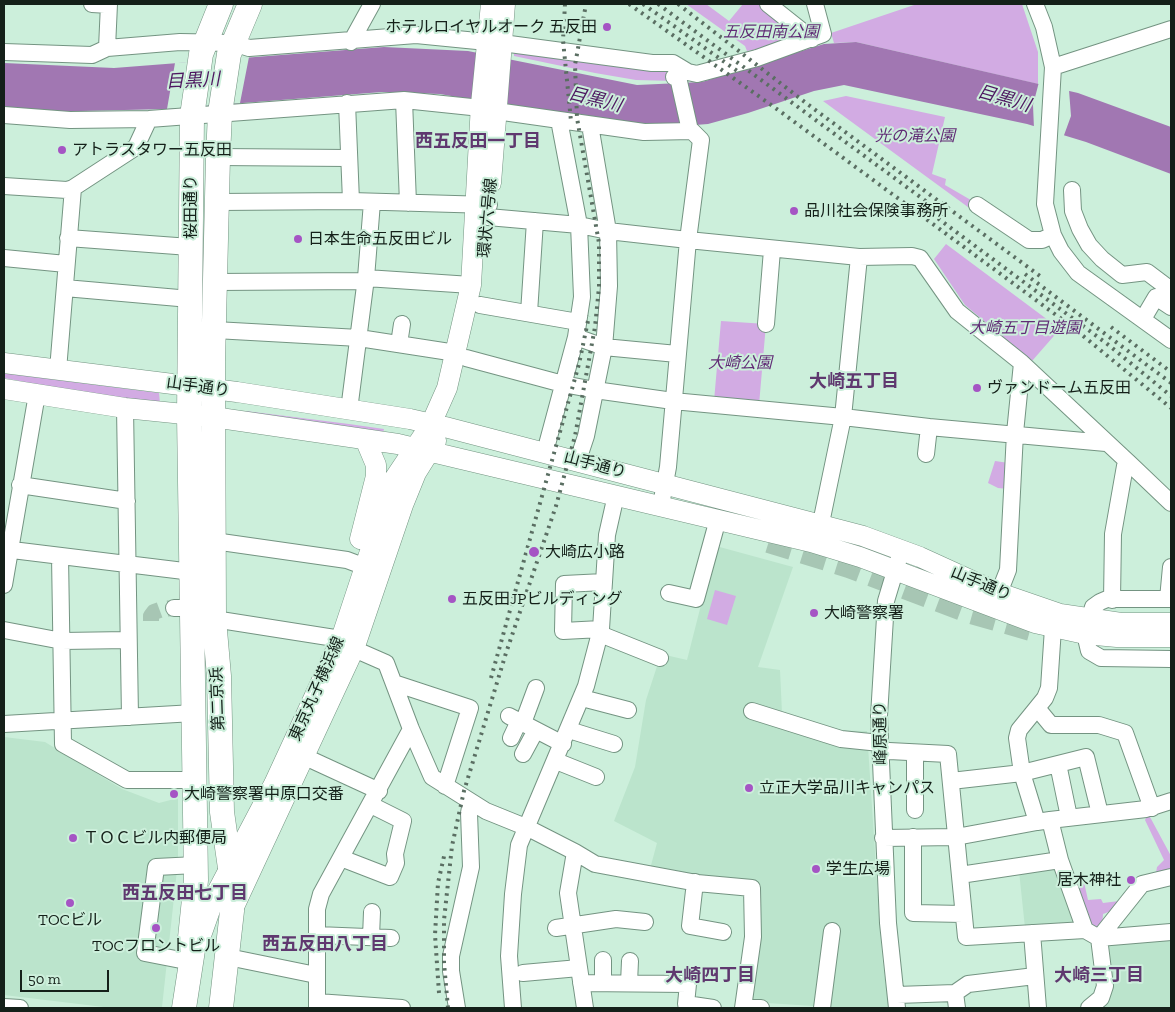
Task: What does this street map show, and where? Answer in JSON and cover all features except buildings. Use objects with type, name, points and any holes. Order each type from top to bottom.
[{"type":"highway","name":"桜田通り","points":[[189,415],[192,116],[203,48],[221,4]]},
{"type":"highway","name":"桜田通り","points":[[214,389],[220,113],[231,49],[250,4]]},
{"type":"highway","name":"第二京浜","points":[[214,389],[214,619],[219,676],[220,781],[230,868],[232,911],[221,1008]]},
{"type":"highway","name":"第二京浜","points":[[184,1008],[192,956],[190,938],[196,865],[194,714],[183,608],[192,572],[189,415]]},
{"type":"main road","name":"環状六号線","points":[[461,355],[480,305],[489,108],[494,46],[491,4]]},
{"type":"main road","name":"環状六号線","points":[[494,46],[505,4]]},
{"type":"main road","name":"環状六号線","points":[[438,426],[454,407],[484,209]]},
{"type":"main road","name":"山手通り","points":[[4,363],[214,389],[438,426],[821,523],[902,549],[999,593],[1060,614],[1117,638],[1165,630]]},
{"type":"main road","name":"山手通り","points":[[4,389],[125,408],[365,439],[422,449],[453,458],[660,505],[826,546],[1017,617],[1053,628],[1087,626]]},
{"type":"main road","name":"東京丸子横浜線","points":[[192,956],[215,896],[347,644],[363,566],[394,479],[422,449],[438,426]]},
{"type":"main road","points":[[363,566],[356,555],[376,476],[376,466],[365,439]]},
{"type":"main road","name":"東京丸子横浜線","points":[[232,911],[303,756],[416,473],[422,449]]},
{"type":"main road","points":[[220,781],[224,811],[231,830],[240,833],[253,823]]},
{"type":"main road","points":[[210,1008],[213,995],[226,967]]},
{"type":"street","points":[[92,4],[109,4],[106,48]]},
{"type":"street","points":[[768,4],[812,39]]},
{"type":"street","points":[[4,52],[92,56],[106,48],[231,49],[351,42],[416,35],[494,46],[673,63],[696,74],[714,71],[823,34],[816,4]]},
{"type":"street","points":[[1035,4],[1044,27],[1053,67],[1045,204],[1053,235],[1061,251],[1078,273],[1171,340]]},
{"type":"street","points":[[351,42],[368,5]]},
{"type":"street","points":[[1053,67],[1171,29]]},
{"type":"street","points":[[674,77],[678,77],[689,126]]},
{"type":"street","points":[[404,100],[408,203]]},
{"type":"street","points":[[4,115],[70,120],[149,119],[404,100],[489,108],[644,132],[692,131],[701,140],[688,240],[666,484],[660,505]]},
{"type":"street","points":[[347,103],[351,201]]},
{"type":"street","points":[[4,186],[67,190],[73,188],[136,147],[149,119]]},
{"type":"street","points":[[545,452],[577,330],[583,276],[579,225],[559,120]]},
{"type":"street","points":[[578,460],[604,347],[609,286],[608,231],[590,125]]},
{"type":"street","points":[[218,157],[348,158]]},
{"type":"street","points":[[58,370],[73,188]]},
{"type":"street","points":[[1072,190],[1073,211],[1080,229],[1089,245],[1102,259],[1122,275],[1147,272],[1166,286]]},
{"type":"street","points":[[218,202],[351,201],[484,209],[535,221],[772,250],[859,257],[912,256],[920,258],[957,311],[1022,364],[1171,503]]},
{"type":"street","points":[[349,410],[359,338],[372,202]]},
{"type":"street","points":[[977,205],[1029,240],[1042,240],[1053,235]]},
{"type":"street","points":[[529,312],[535,221]]},
{"type":"street","points":[[68,238],[190,247]]},
{"type":"street","points":[[766,324],[772,250]]},
{"type":"street","points":[[821,523],[843,417],[859,257]]},
{"type":"street","points":[[4,258],[66,264]]},
{"type":"street","points":[[216,282],[365,280],[471,285]]},
{"type":"street","points":[[65,288],[190,299]]},
{"type":"street","points":[[1143,319],[1156,296],[1171,308]]},
{"type":"street","points":[[480,305],[529,312],[577,330],[604,347],[677,354]]},
{"type":"street","points":[[399,344],[402,324]]},
{"type":"street","points":[[215,330],[359,338],[399,344],[461,355],[563,384],[673,401],[1106,443]]},
{"type":"street","points":[[999,593],[1008,570],[1015,433],[1022,364]]},
{"type":"street","points":[[4,585],[7,549],[37,394]]},
{"type":"street","points":[[125,408],[130,717]]},
{"type":"street","points":[[926,454],[928,427]]},
{"type":"street","points":[[1112,600],[1113,534],[1124,466],[1128,462]]},
{"type":"street","points":[[20,485],[127,501]]},
{"type":"street","points":[[513,1008],[509,956],[513,894],[519,845],[528,828],[582,698],[600,632],[608,535],[616,495]]},
{"type":"street","points":[[670,593],[696,599],[718,519]]},
{"type":"street","points":[[214,541],[347,560],[363,566]]},
{"type":"street","points":[[7,549],[192,572]]},
{"type":"street","name":"峰原通り","points":[[897,1001],[888,924],[883,838],[885,747],[879,716],[886,600],[902,549]]},
{"type":"street","points":[[60,556],[63,744],[127,780],[195,780]]},
{"type":"street","points":[[1171,567],[1170,599],[1107,600],[1094,607],[1087,626],[1089,651],[1101,658],[1171,659]]},
{"type":"street","points":[[604,582],[564,584],[563,631],[600,632],[660,658]]},
{"type":"street","points":[[214,619],[347,644],[386,663],[411,729],[432,777],[486,811],[528,828],[595,864],[695,882],[752,888],[753,937],[743,1008],[761,1008]]},
{"type":"street","points":[[1053,628],[1049,688],[1037,708],[1019,730],[1017,738],[1022,772],[1092,934],[1105,986],[1101,998],[1089,1008]]},
{"type":"street","points":[[4,630],[62,640],[128,640]]},
{"type":"street","points":[[394,683],[470,708],[445,786]]},
{"type":"street","points":[[511,738],[522,723],[536,688]]},
{"type":"street","points":[[582,698],[628,710]]},
{"type":"street","points":[[1037,708],[1052,725],[1099,725],[1125,734],[1152,808]]},
{"type":"street","points":[[752,711],[841,739],[915,752],[948,754],[966,937],[1032,933],[1171,932]]},
{"type":"street","points":[[4,724],[194,714]]},
{"type":"street","points":[[522,723],[566,737],[614,744]]},
{"type":"street","points":[[522,723],[523,754]]},
{"type":"street","points":[[402,1008],[317,1005],[317,910],[326,883],[375,798],[411,729]]},
{"type":"street","points":[[915,752],[915,810]]},
{"type":"street","points":[[303,756],[375,798],[403,821],[396,863],[390,877],[340,858]]},
{"type":"street","points":[[951,781],[1022,772],[1086,757],[1100,814]]},
{"type":"street","points":[[556,761],[596,777]]},
{"type":"street","points":[[1058,764],[1069,817]]},
{"type":"street","points":[[883,838],[956,837],[1069,817],[1152,808],[1171,801]]},
{"type":"street","points":[[457,1008],[451,971],[451,956],[471,868],[469,813],[471,802]]},
{"type":"street","points":[[914,837],[913,913],[963,914]]},
{"type":"street","points":[[575,852],[568,893],[585,1008]]},
{"type":"street","points":[[960,875],[1060,860]]},
{"type":"street","points":[[192,956],[145,954],[156,867],[196,865]]},
{"type":"street","points":[[1092,934],[1142,884],[1171,877]]},
{"type":"street","points":[[695,882],[690,926],[723,932]]},
{"type":"street","points":[[371,937],[372,912]]},
{"type":"street","points":[[556,928],[616,919],[644,922]]},
{"type":"street","points":[[822,1008],[832,931]]},
{"type":"street","points":[[1032,933],[1038,1008]]},
{"type":"street","points":[[318,935],[391,938]]},
{"type":"street","points":[[603,960],[603,983]]},
{"type":"street","points":[[629,984],[630,961]]},
{"type":"street","points":[[226,967],[316,975]]},
{"type":"street","points":[[524,974],[580,975],[603,983],[688,984],[686,1004],[714,1008]]},
{"type":"street","points":[[897,1001],[956,1001],[968,984],[1035,976]]},
{"type":"street","points":[[4,1006],[20,1008]]},
{"type":"shaded area","name":"立正大学品川キャンパス","points":[[716,546],[793,567],[758,667],[780,670],[782,713],[818,730],[867,731],[882,958],[889,1008],[843,1008],[752,1002],[759,886],[650,869],[657,843],[614,821],[635,767],[646,700],[661,654],[687,660]]},
{"type":"shaded area","name":"TOCビル","points":[[4,737],[45,742],[122,789],[159,803],[178,798],[178,861],[162,1007],[112,1008],[4,995]]},
{"type":"shaded area","points":[[1057,867],[1076,924],[1025,928],[1019,871]]},
{"type":"shaded area","points":[[1171,938],[1171,1008],[1100,1008],[1106,943]]},
{"type":"green space","name":"五反田南公園","points":[[686,4],[706,4],[729,21],[743,4],[763,4],[791,27],[794,42],[760,53],[758,49],[747,51],[745,46]]},
{"type":"green space","points":[[917,4],[1022,4],[1038,52],[1038,84],[856,42],[834,43],[831,33]]},
{"type":"green space","points":[[514,48],[673,66],[675,81],[636,80],[595,73],[514,56]]},
{"type":"green space","name":"光の滝公園","points":[[846,96],[945,117],[932,174],[946,179],[945,185],[976,203],[972,210],[823,101]]},
{"type":"green space","name":"大崎五丁目遊園","points":[[946,244],[1060,329],[1032,361],[965,305],[934,259]]},
{"type":"green space","name":"大崎公園","points":[[721,321],[766,324],[759,405],[714,401]]},
{"type":"green space","points":[[4,373],[159,393],[160,403],[84,394],[4,378]]},
{"type":"green space","points":[[246,411],[384,429],[383,433],[246,413]]},
{"type":"green space","points":[[995,461],[1009,463],[1008,489],[998,488],[988,483]]},
{"type":"green space","points":[[715,590],[736,596],[727,625],[707,619]]},
{"type":"green space","points":[[1147,816],[1150,817],[1171,856],[1171,875],[1156,873],[1157,867],[1164,860],[1145,820]]},
{"type":"green space","points":[[1076,881],[1084,882],[1088,900],[1101,899],[1103,903],[1119,901],[1119,908],[1103,914],[1102,927],[1100,929],[1090,926]]},
{"type":"water","name":"目黒川","points":[[856,42],[1078,93],[1171,127],[1171,174],[1086,142],[1027,124],[844,85],[814,91],[708,124],[669,127],[536,111],[440,94],[382,92],[167,109],[39,112],[4,109],[4,63],[114,68],[384,47],[468,51],[637,85],[702,82],[824,44]]},
{"type":"pier","points":[[249,57],[240,103],[167,109],[175,63]]},
{"type":"pier","points":[[1039,82],[1069,90],[1071,116],[1063,138],[1034,129],[1033,105]]},
{"type":"tunnel","points":[[769,541],[849,566],[971,612],[1038,631]]},
{"type":"tunnel","points":[[151,621],[151,616],[154,612],[174,608]]},
{"type":"railway","points":[[565,4],[563,40],[571,121]]},
{"type":"railway","points":[[448,1008],[444,963],[444,920],[452,846],[464,791],[506,653],[556,506],[575,436],[595,327],[599,287],[599,243],[577,118],[575,65],[586,4]]},
{"type":"railway","points":[[629,4],[781,112],[1071,326],[1171,408]]},
{"type":"railway","points":[[643,4],[740,73]]},
{"type":"railway","points":[[658,4],[946,216]]},
{"type":"railway","points":[[678,4],[806,103],[1040,276]]},
{"type":"railway","points":[[932,214],[1106,343],[1171,396]]},
{"type":"railway","points":[[1025,274],[1171,383]]},
{"type":"railway","points":[[491,678],[579,364],[589,316]]},
{"type":"railway","points":[[1111,327],[1171,372]]},
{"type":"railway","points":[[439,993],[435,935],[438,883],[445,852]]},
{"type":"place","name":"ホテルロイヤルオーク 五反田","points":[[607,27]]},
{"type":"place","name":"アトラスタワー五反田","points":[[62,150]]},
{"type":"place","name":"品川社会保険事務所","points":[[794,211]]},
{"type":"place","name":"日本生命五反田ビル","points":[[298,239]]},
{"type":"place","name":"ヴァンドーム五反田","points":[[977,388]]},
{"type":"place","name":"大崎広小路","points":[[534,552]]},
{"type":"place","name":"五反田JPビルディング","points":[[452,599]]},
{"type":"place","name":"大崎警察署","points":[[814,613]]},
{"type":"place","name":"立正大学品川キャンパス","points":[[749,788]]},
{"type":"place","name":"大崎警察署中原口交番","points":[[174,794]]},
{"type":"place","name":"ＴＯＣビル内郵便局","points":[[73,838]]},
{"type":"place","name":"学生広場","points":[[816,869]]},
{"type":"place","name":"居木神社","points":[[1131,880]]},
{"type":"place","name":"TOCビル","points":[[70,903]]},
{"type":"place","name":"TOCフロントビル","points":[[156,928]]},
{"type":"district","name":"西五反田一丁目","points":[[478,142]]},
{"type":"district","name":"大崎五丁目","points":[[854,382]]},
{"type":"district","name":"西五反田七丁目","points":[[185,894]]},
{"type":"district","name":"西五反田八丁目","points":[[325,945]]},
{"type":"district","name":"大崎四丁目","points":[[710,976]]},
{"type":"district","name":"大崎三丁目","points":[[1099,976]]}]
